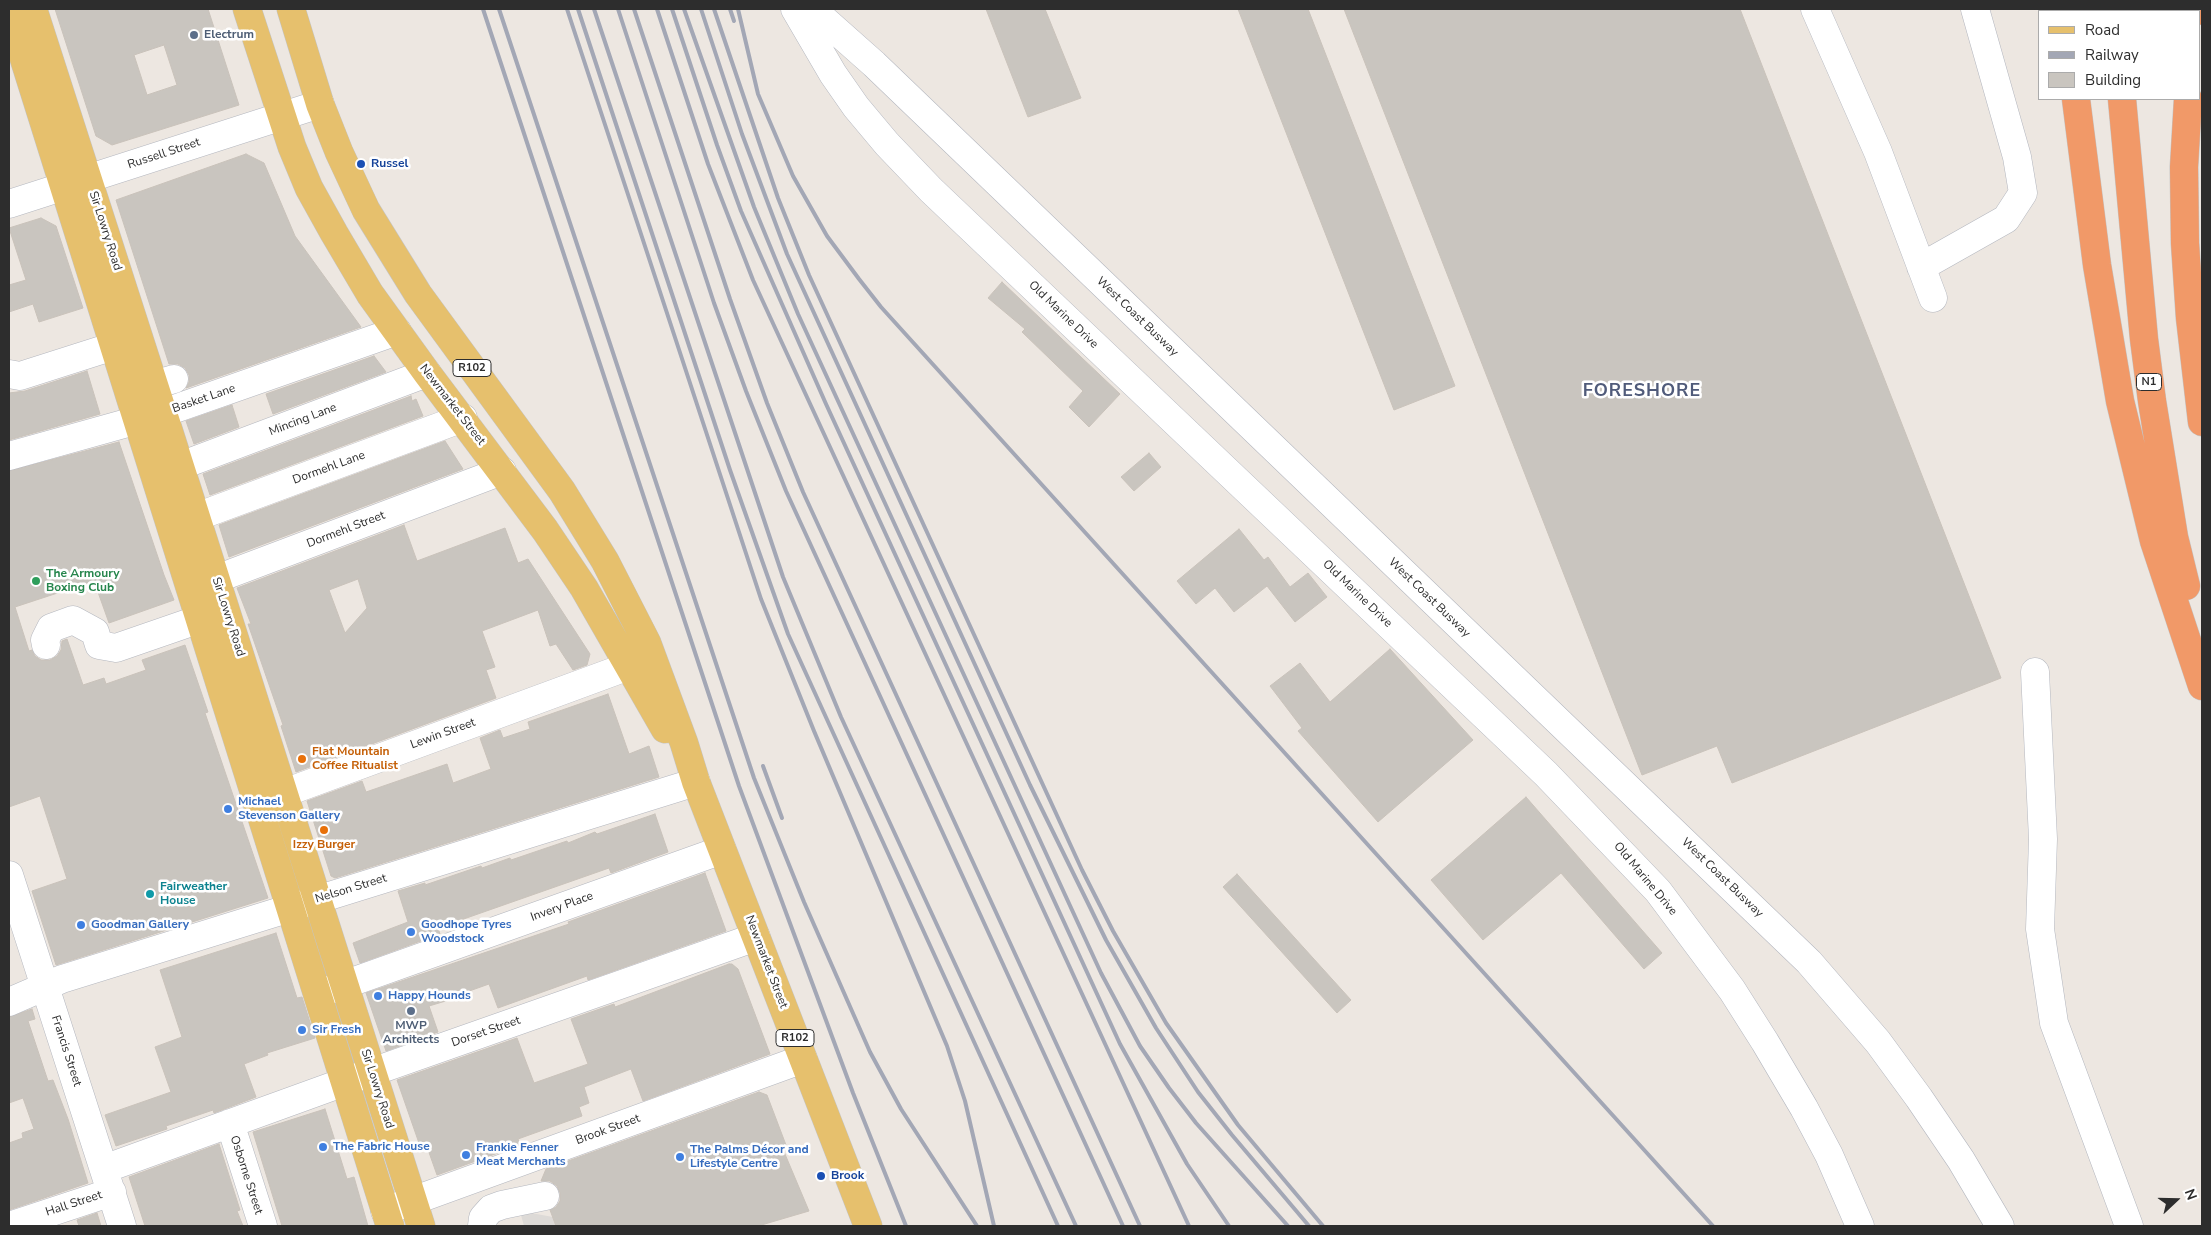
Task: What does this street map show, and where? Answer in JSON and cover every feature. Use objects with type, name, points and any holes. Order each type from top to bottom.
[{"type":"highway","points":[[2076,100],[2097,265],[2120,401],[2154,541],[2202,686]]},
{"type":"highway","name":"N1","points":[[2122,100],[2143,330],[2152,401],[2174,537],[2202,661]]},
{"type":"highway","points":[[2188,100],[2184,167],[2185,243],[2190,318],[2202,422]]},
{"type":"main road","name":"Sir Lowry Road","points":[[33,9],[114,346],[388,1219]]},
{"type":"main road","name":"Newmarket Street","points":[[247,9],[280,117],[309,188],[370,294],[545,530],[584,588],[696,782]]},
{"type":"main road","name":"Newmarket Street","points":[[291,9],[320,104],[339,152],[366,210],[418,294],[562,491],[605,561],[647,643],[684,743],[696,782],[868,1226]]},
{"type":"main road","name":"Sir Lowry Road","points":[[9,11],[76,182],[164,382],[164,413],[180,466],[417,1214]]},
{"type":"street","name":"Old Marine Drive","points":[[794,9],[833,74],[856,107],[886,144],[931,190],[1546,774],[1658,891],[1732,990],[1804,1108],[1829,1155],[1860,1226]]},
{"type":"street","name":"West Coast Busway","points":[[812,9],[881,70],[1809,962],[1878,1042],[1919,1098],[1961,1160],[2000,1226]]},
{"type":"street","points":[[1815,9],[1878,152],[1933,298]]},
{"type":"street","points":[[1921,267],[2006,219],[2023,194],[2017,157],[1975,9]]},
{"type":"street","name":"Russell Street","points":[[9,204],[320,104]]},
{"type":"street","name":"Basket Lane","points":[[9,456],[164,413],[397,331]]},
{"type":"street","points":[[9,374],[20,376],[114,346]]},
{"type":"street","name":"Mincing Lane","points":[[180,466],[427,373]]},
{"type":"street","name":"Dormehl Lane","points":[[196,517],[463,418]]},
{"type":"street","name":"Dormehl Street","points":[[190,588],[502,471]]},
{"type":"street","points":[[46,645],[44,640],[50,628],[73,620],[95,632],[99,645],[116,648],[200,619]]},
{"type":"street","name":"Lewin Street","points":[[258,803],[630,666]]},
{"type":"street","points":[[2035,672],[2042,839],[2040,929],[2054,1023],[2129,1226]]},
{"type":"street","name":"Nelson Street","points":[[9,1002],[62,979],[696,782]]},
{"type":"street","name":"Invery Place","points":[[317,994],[722,850]]},
{"type":"street","name":"Francis Street","points":[[9,876],[122,1226]]},
{"type":"street","name":"Dorset Street","points":[[108,1181],[230,1124],[281,1096],[345,1082],[756,938]]},
{"type":"street","name":"Brook Street","points":[[388,1219],[417,1214],[803,1059]]},
{"type":"street","name":"Osborne Street","points":[[230,1124],[263,1226]]},
{"type":"street","name":"Hall Street","points":[[9,1226],[108,1181]]},
{"type":"street","points":[[482,1226],[483,1218],[491,1209],[545,1196]]},
{"type":"shaded area","points":[[531,1213],[553,1217],[556,1226],[524,1226],[521,1215]]},
{"type":"building","points":[[55,9],[208,9],[239,105],[112,145],[96,136]],"holes":[[[164,45],[177,85],[147,95],[134,55]]]},
{"type":"building","points":[[986,9],[1045,9],[1081,98],[1028,117]]},
{"type":"building","points":[[1238,9],[1308,9],[1455,386],[1394,410]]},
{"type":"building","points":[[1344,9],[1740,9],[2001,678],[1732,783],[1717,746],[1642,775]]},
{"type":"building","points":[[246,154],[264,163],[295,236],[361,327],[186,388],[189,382],[189,375],[185,368],[178,364],[169,364],[116,200]]},
{"type":"building","points":[[41,218],[56,226],[83,308],[39,322],[33,304],[9,312],[9,285],[26,280],[9,228]]},
{"type":"building","points":[[1002,282],[1120,394],[1089,427],[1069,407],[1083,391],[1022,332],[1025,329],[988,298]]},
{"type":"building","points":[[374,356],[386,372],[273,414],[266,394]]},
{"type":"building","points":[[87,371],[100,414],[9,440],[9,393],[25,391]]},
{"type":"building","points":[[411,396],[412,401],[416,399],[423,416],[210,495],[203,474]]},
{"type":"building","points":[[232,405],[239,427],[194,444],[186,421]]},
{"type":"building","points":[[445,441],[463,469],[229,557],[219,525]]},
{"type":"building","points":[[119,442],[174,600],[109,623],[94,581],[15,607],[29,651],[32,650],[35,656],[41,660],[50,660],[57,656],[61,650],[62,641],[67,639],[83,685],[104,678],[106,684],[146,670],[142,660],[185,645],[208,712],[205,713],[268,898],[56,965],[32,891],[67,879],[40,796],[9,807],[9,471]]},
{"type":"building","points":[[1149,453],[1161,467],[1134,491],[1121,477]]},
{"type":"building","points":[[404,525],[417,561],[505,528],[518,563],[528,559],[590,654],[587,665],[573,670],[556,644],[550,646],[538,610],[482,631],[495,667],[486,670],[496,698],[296,772],[281,726],[283,725],[248,624],[251,624],[237,588]],"holes":[[[358,579],[367,608],[345,633],[329,590]]]},
{"type":"building","points":[[1239,529],[1264,560],[1268,557],[1290,587],[1308,573],[1327,597],[1295,622],[1267,586],[1234,612],[1215,588],[1196,604],[1177,581]]},
{"type":"building","points":[[1390,649],[1473,740],[1378,822],[1298,731],[1302,728],[1270,686],[1300,663],[1330,702]]},
{"type":"building","points":[[608,694],[629,754],[649,746],[659,777],[335,878],[331,876],[307,801],[362,781],[366,792],[447,764],[453,783],[491,769],[480,738],[500,730],[503,738],[530,729],[528,722]]},
{"type":"building","points":[[1526,797],[1662,953],[1644,969],[1561,873],[1483,940],[1431,880]]},
{"type":"building","points":[[655,814],[668,852],[611,873],[609,868],[438,928],[440,934],[360,963],[353,943],[408,922],[398,891],[425,883],[425,885],[510,858],[511,860],[567,841],[568,843],[595,832],[597,834]]},
{"type":"building","points":[[705,873],[726,931],[588,980],[587,976],[498,1008],[489,984],[458,995],[459,997],[429,1006],[438,1032],[386,1051],[366,993],[569,924],[568,922]]},
{"type":"building","points":[[1237,874],[1351,1000],[1337,1013],[1223,887]]},
{"type":"building","points":[[276,933],[297,998],[302,997],[315,1038],[267,1053],[268,1055],[244,1064],[256,1097],[214,1113],[213,1110],[166,1126],[167,1129],[116,1146],[105,1115],[171,1092],[155,1047],[182,1037],[160,970]]},
{"type":"building","points":[[729,964],[738,969],[770,1054],[643,1101],[631,1069],[584,1087],[589,1103],[579,1107],[582,1116],[518,1139],[520,1145],[437,1175],[426,1144],[420,1146],[397,1080],[517,1038],[534,1083],[588,1064],[571,1019],[614,1004],[615,1007]]},
{"type":"building","points":[[32,1009],[35,1019],[28,1021],[48,1081],[53,1080],[68,1119],[88,1183],[9,1210],[9,1143],[23,1138],[22,1133],[34,1129],[23,1098],[9,1103],[9,1017]]},
{"type":"building","name":"The Palms Décor and Lifestyle Centre","points":[[759,1092],[767,1095],[786,1145],[782,1147],[809,1211],[758,1226],[556,1226],[550,1210],[556,1207],[560,1201],[560,1193],[557,1186],[550,1181],[541,1181],[546,1169]]},
{"type":"building","points":[[325,1109],[347,1179],[354,1177],[368,1226],[282,1226],[253,1132]]},
{"type":"building","points":[[219,1144],[240,1210],[237,1211],[243,1226],[145,1226],[129,1177]]},
{"type":"building","points":[[97,1213],[101,1226],[79,1226],[77,1220]]},
{"type":"railway","points":[[483,9],[739,786],[853,1093],[906,1226]]},
{"type":"railway","points":[[499,9],[754,778],[804,902],[870,1052],[901,1109],[977,1226]]},
{"type":"railway","points":[[567,9],[761,599],[814,731],[947,1046],[965,1101],[994,1226]]},
{"type":"railway","points":[[578,9],[730,470],[788,634],[1058,1226]]},
{"type":"railway","points":[[594,9],[783,577],[841,717],[1076,1226]]},
{"type":"railway","points":[[618,9],[714,303],[746,391],[786,491],[1123,1226]]},
{"type":"railway","points":[[634,9],[730,299],[767,403],[803,492],[1140,1226]]},
{"type":"railway","points":[[657,9],[708,164],[753,280],[1189,1226]]},
{"type":"railway","points":[[672,9],[741,211],[826,404],[1120,1044],[1187,1164],[1229,1226]]},
{"type":"railway","points":[[684,9],[754,207],[798,314],[1101,973],[1140,1046],[1169,1088],[1196,1123],[1288,1226]]},
{"type":"railway","points":[[701,9],[742,134],[787,254],[1030,785],[1106,940],[1156,1028],[1198,1092],[1309,1226]]},
{"type":"railway","points":[[714,9],[778,198],[809,275],[1082,870],[1113,931],[1166,1023],[1238,1125],[1323,1226]]},
{"type":"railway","points":[[730,9],[734,21]]},
{"type":"railway","points":[[738,9],[758,94],[793,176],[827,236],[881,307],[1713,1226]]},
{"type":"railway","points":[[763,766],[782,818]]},
{"type":"place","name":"Electrum","points":[[194,35]]},
{"type":"place","name":"Russel","points":[[361,164]]},
{"type":"place","name":"The Armoury Boxing Club","points":[[36,581]]},
{"type":"place","name":"Flat Mountain Coffee Ritualist","points":[[302,759]]},
{"type":"place","name":"Michael Stevenson Gallery","points":[[228,809]]},
{"type":"place","name":"Izzy Burger","points":[[324,830]]},
{"type":"place","name":"Fairweather House","points":[[150,894]]},
{"type":"place","name":"Goodman Gallery","points":[[81,925]]},
{"type":"place","name":"Goodhope Tyres Woodstock","points":[[411,932]]},
{"type":"place","name":"Happy Hounds","points":[[378,996]]},
{"type":"place","name":"MWP Architects","points":[[411,1011]]},
{"type":"place","name":"Sir Fresh","points":[[302,1030]]},
{"type":"place","name":"The Fabric House","points":[[323,1147]]},
{"type":"place","name":"Frankie Fenner Meat Merchants","points":[[466,1155]]},
{"type":"place","name":"The Palms Décor and Lifestyle Centre","points":[[680,1157]]},
{"type":"place","name":"Brook","points":[[821,1176]]},
{"type":"district","name":"FORESHORE","points":[[1642,392]]}]
